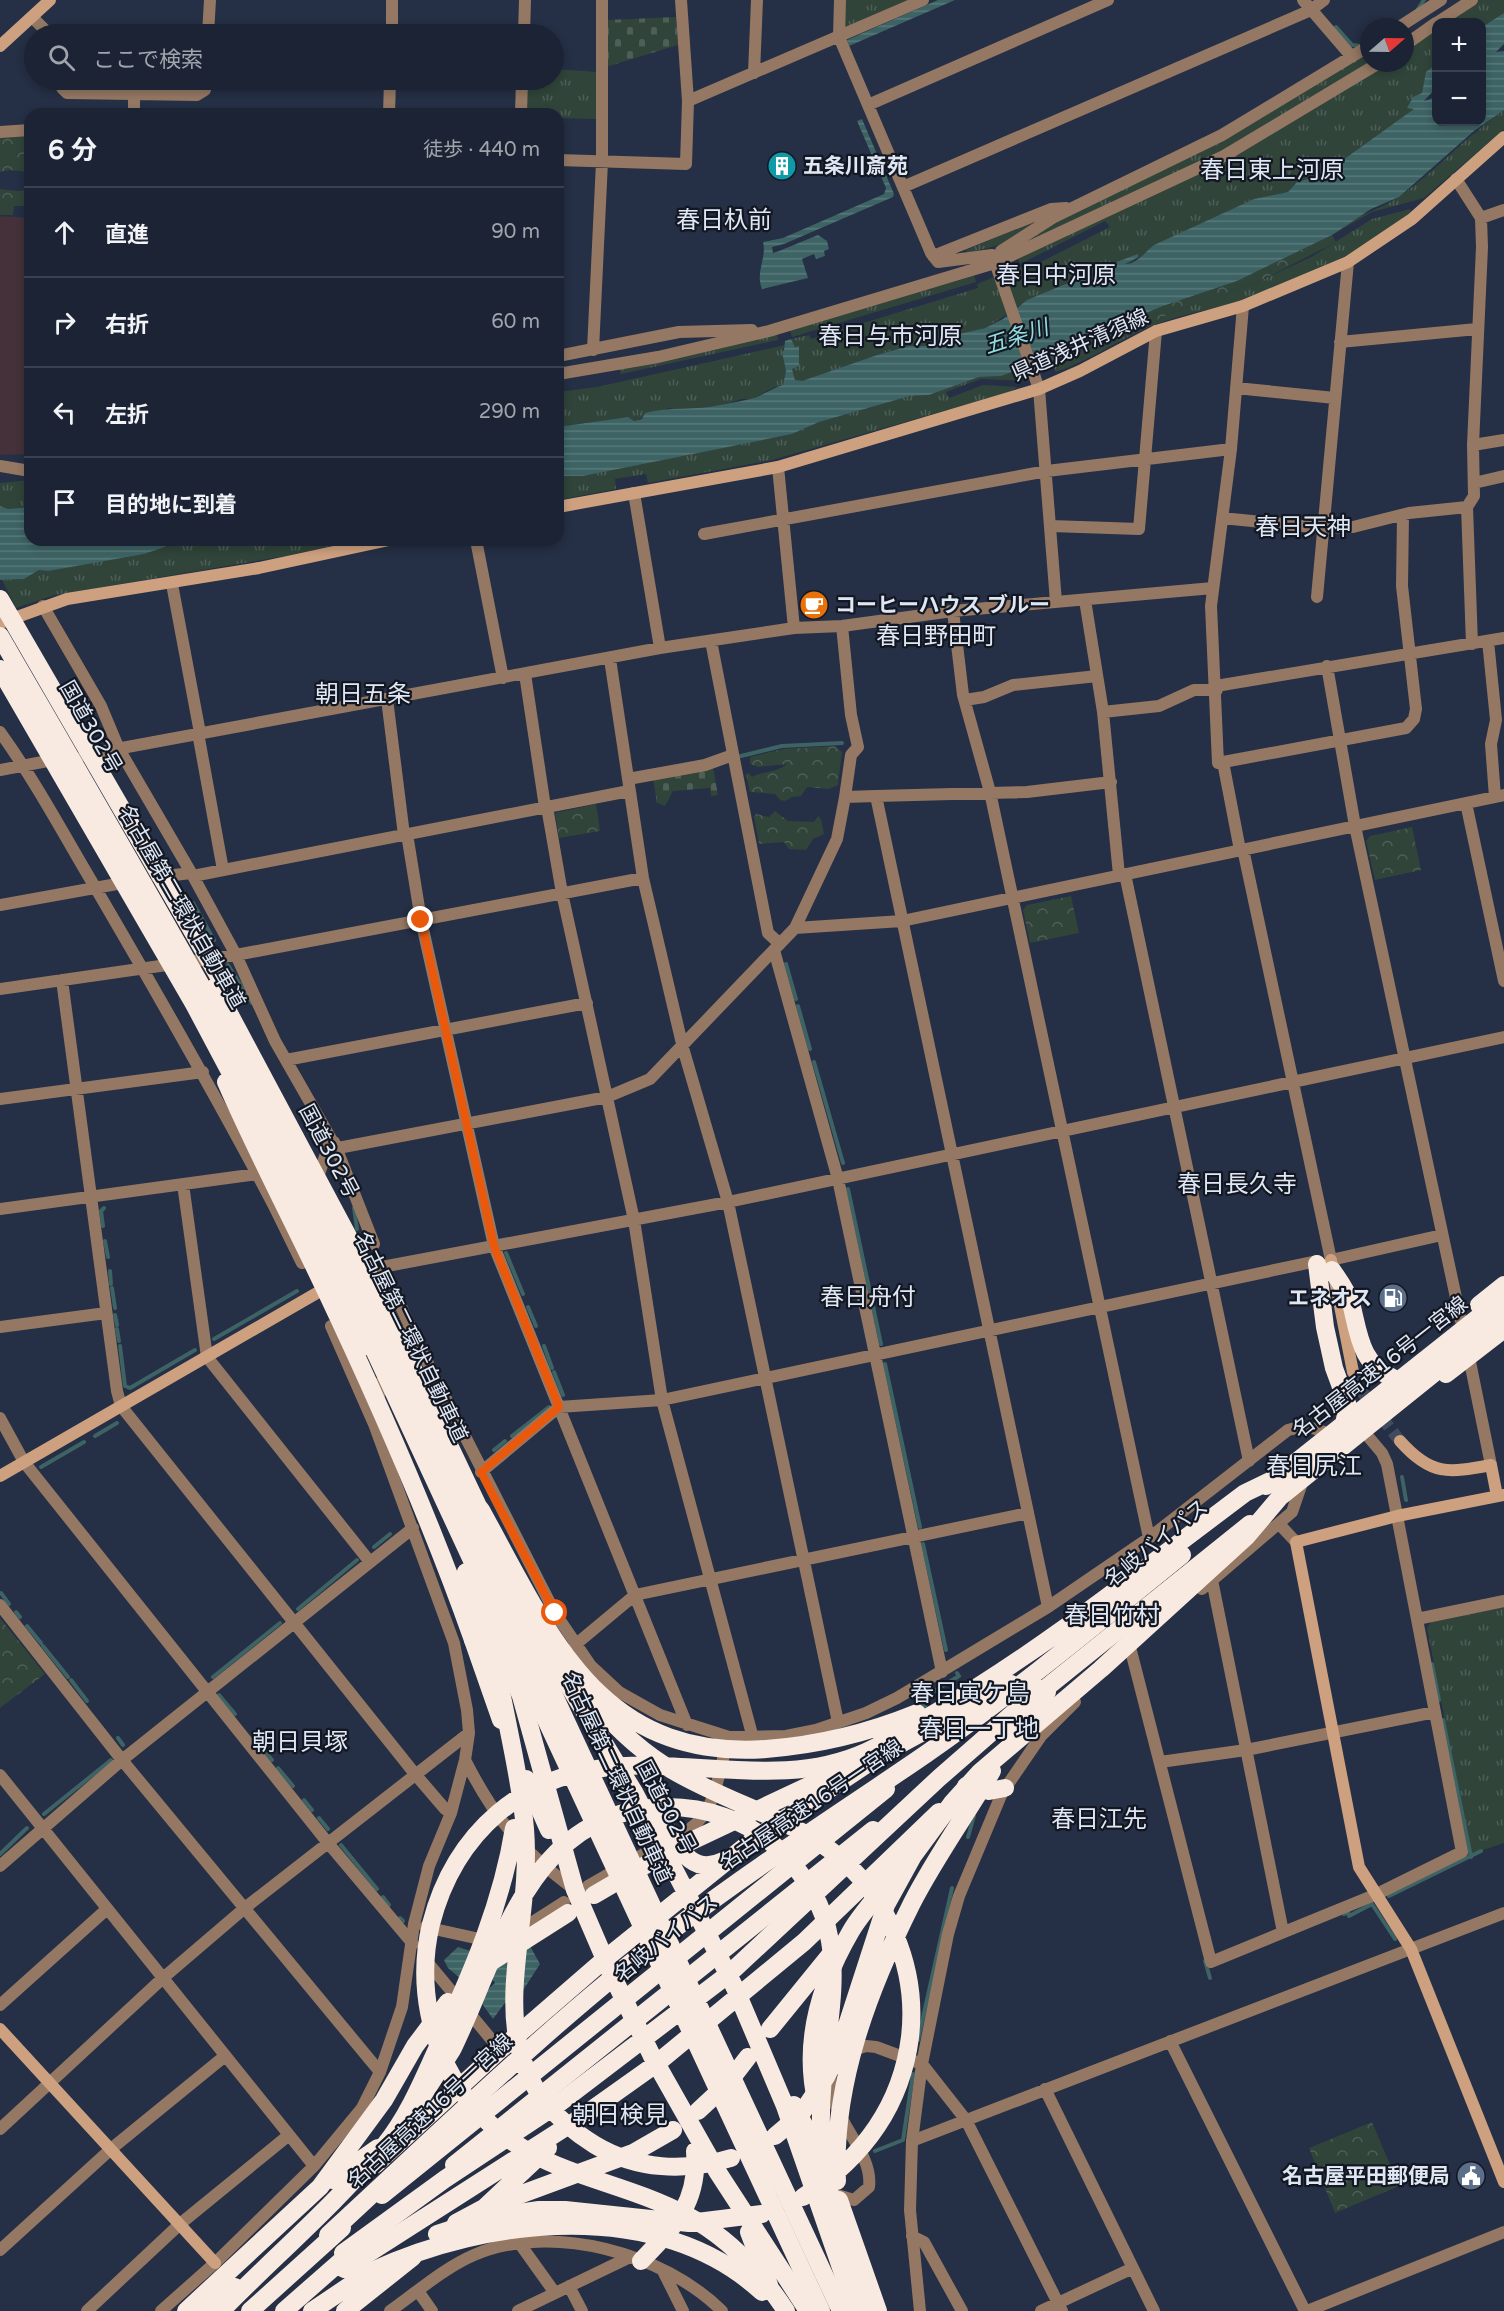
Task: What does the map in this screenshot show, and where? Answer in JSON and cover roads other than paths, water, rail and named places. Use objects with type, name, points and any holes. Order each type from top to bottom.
[{"type":"highway","points":[[0,599],[219,985]]},
{"type":"highway","name":"国道302号","points":[[0,617],[219,985],[366,1270],[514,1584],[561,1672],[634,1792],[736,1992],[762,2029],[785,2106],[856,2311]]},
{"type":"highway","name":"名古屋第二環状自動車道","points":[[0,636],[252,1076],[315,1193],[392,1379],[821,2311]]},
{"type":"highway","name":"名古屋第二環状自動車道","points":[[0,669],[126,885],[295,1190],[392,1379],[841,2311]]},
{"type":"highway","points":[[0,689],[185,1005],[333,1285],[587,1692],[621,1731],[648,1754],[694,1782],[773,1816],[818,1840],[855,1872],[871,1891],[900,1946],[910,1987],[911,2030],[904,2070],[888,2110],[854,2157],[823,2184],[783,2207],[740,2218],[688,2223],[565,2210],[506,2214],[465,2223],[440,2233],[370,2272],[312,2311]]},
{"type":"highway","points":[[126,885],[203,1034],[246,1130],[327,1293],[417,1496],[473,1640],[508,1740],[607,1964],[679,2107],[808,2311]]},
{"type":"highway","points":[[1324,1264],[1351,1302],[1361,1348],[1374,1366],[1393,1378]]},
{"type":"highway","points":[[1324,1264],[1324,1327],[1334,1368],[1348,1406],[1345,1419]]},
{"type":"highway","name":"名岐バイパス","points":[[249,2311],[324,2243],[1016,1672],[1345,1419],[1504,1286]]},
{"type":"highway","name":"名古屋高速16号一宮線","points":[[272,2311],[343,2253],[445,2179],[558,2104],[730,1973],[939,1779],[1033,1696],[1504,1297]]},
{"type":"highway","name":"名古屋高速16号一宮線","points":[[243,2311],[619,1972],[749,1874],[926,1754],[1040,1670],[1504,1317]]},
{"type":"highway","name":"名岐バイパス","points":[[284,2311],[308,2288],[464,2157],[750,1930],[1055,1680],[1302,1484],[1504,1329]]},
{"type":"highway","points":[[392,1379],[482,1617],[498,1678],[517,1769],[526,1833],[513,2004],[515,2025],[526,2065],[542,2096],[559,2116],[587,2140],[628,2160],[679,2168],[711,2164],[744,2153],[775,2136],[801,2114],[821,2086],[838,2053],[886,1905],[913,1856],[952,1803],[980,1772],[1002,1756],[1247,1536],[1277,1488]]},
{"type":"highway","points":[[392,1379],[506,1657],[533,1737],[578,1897]]},
{"type":"highway","points":[[207,2311],[288,2243],[500,2050],[689,1898],[734,1855],[793,1811],[1016,1672],[1245,1493],[1277,1488]]},
{"type":"highway","points":[[546,1626],[604,1698],[640,1726],[681,1742],[728,1750],[808,1745],[896,1722],[1016,1672]]},
{"type":"highway","points":[[786,2311],[746,2259],[708,2228],[664,2205],[542,2160],[521,2148],[484,2118],[452,2076],[432,2026],[425,1978],[426,1954],[434,1911],[456,1862],[470,1841],[502,1810],[538,1787],[582,1772],[625,1765],[760,1770],[826,1766],[885,1742],[1016,1672]]},
{"type":"highway","points":[[308,2288],[363,2258],[625,2087],[736,1992],[804,1942],[947,1804],[1023,1726],[1055,1680]]},
{"type":"highway","points":[[682,1839],[882,1754]]},
{"type":"highway","points":[[850,2260],[838,2202],[836,2163],[840,2102],[852,2053],[876,1984],[912,1902],[1002,1756]]},
{"type":"highway","points":[[400,2125],[452,2016],[497,1906],[514,1828],[517,1769]]},
{"type":"highway","points":[[965,1786],[989,1791],[1005,1788]]},
{"type":"highway","points":[[634,1792],[662,1818],[686,1857],[693,1863],[706,1866],[734,1855]]},
{"type":"highway","points":[[878,2311],[837,2195],[762,2029],[852,1930],[923,1841],[947,1804]]},
{"type":"highway","points":[[221,2311],[348,2185],[431,2085],[453,2048],[520,1898],[532,1879],[560,1849],[589,1828],[647,1809],[686,1808],[723,1816],[757,1832],[796,1866],[817,1899],[824,1917],[834,1959],[834,1983],[821,2101],[823,2162],[829,2192],[868,2311]]},
{"type":"highway","points":[[320,2187],[384,2100],[415,2046],[454,1995],[483,1967],[578,1897],[652,1856]]},
{"type":"highway","points":[[825,2169],[829,2149],[813,2084],[813,2028],[816,2008],[852,1930]]},
{"type":"highway","points":[[698,2111],[728,2083],[748,2057]]},
{"type":"highway","points":[[625,2087],[650,2086],[679,2107]]},
{"type":"highway","points":[[186,2311],[320,2187],[442,2105]]},
{"type":"highway","points":[[484,2208],[580,2118]]},
{"type":"highway","points":[[345,2311],[462,2219],[484,2208],[633,2153],[673,2130]]},
{"type":"highway","points":[[635,2259],[679,2221],[690,2197],[696,2158],[693,2131]]},
{"type":"highway","points":[[739,2205],[780,2311]]},
{"type":"highway","points":[[370,2272],[417,2251],[476,2235],[542,2226],[591,2227],[671,2241],[712,2257],[751,2281],[780,2311]]},
{"type":"street","points":[[24,24],[50,0]]},
{"type":"street","points":[[209,24],[210,0]]},
{"type":"street","points":[[392,0],[392,24]]},
{"type":"street","points":[[524,24],[525,0]]},
{"type":"street","points":[[593,350],[602,162],[602,0]]},
{"type":"street","points":[[564,160],[686,165],[688,101],[681,0]]},
{"type":"street","points":[[754,73],[757,0]]},
{"type":"street","points":[[840,0],[839,37],[933,256],[938,262],[995,262],[1010,248],[1054,217],[1222,135],[1360,52]]},
{"type":"street","points":[[688,101],[923,0]]},
{"type":"street","points":[[868,105],[1108,0]]},
{"type":"street","points":[[1302,0],[1352,57]]},
{"type":"street","points":[[903,187],[1311,10],[1324,0]]},
{"type":"street","points":[[1411,18],[1429,5],[1442,0]]},
{"type":"street","points":[[1445,18],[1472,0]]},
{"type":"street","points":[[32,17],[39,24]]},
{"type":"street","points":[[0,46],[24,24]]},
{"type":"street","points":[[1414,39],[1432,26]]},
{"type":"street","points":[[564,373],[658,357],[769,331],[995,262],[1224,156],[1364,72]]},
{"type":"street","points":[[64,90],[67,93],[197,95],[205,90]]},
{"type":"street","points":[[388,108],[389,90]]},
{"type":"street","points":[[521,108],[522,90]]},
{"type":"street","points":[[134,93],[134,108]]},
{"type":"street","points":[[0,132],[24,130]]},
{"type":"street","name":"県道浅井清須線","points":[[564,506],[778,467],[1080,371],[1156,331],[1243,306],[1348,262],[1412,219],[1504,137]]},
{"type":"street","points":[[1456,179],[1481,218],[1473,445],[1474,496],[1467,507],[1472,644]]},
{"type":"street","points":[[933,256],[1051,209],[1076,207]]},
{"type":"street","points":[[1481,218],[1504,210]]},
{"type":"street","points":[[995,262],[1037,384],[1047,471],[1056,602]]},
{"type":"street","points":[[1317,597],[1348,262]]},
{"type":"street","points":[[1243,306],[1231,448],[1210,606],[1216,688],[1218,763],[1406,728],[1414,719],[1416,709],[1402,586],[1403,515]]},
{"type":"street","points":[[1341,342],[1477,329]]},
{"type":"street","points":[[564,355],[679,332],[769,331]]},
{"type":"street","points":[[1051,526],[1139,529],[1156,331]]},
{"type":"street","points":[[1236,388],[1335,398]]},
{"type":"street","points":[[1473,445],[1504,440]]},
{"type":"street","points":[[704,534],[1047,471],[1231,448]]},
{"type":"street","points":[[0,466],[24,470]]},
{"type":"street","points":[[778,467],[794,628]]},
{"type":"street","points":[[1474,483],[1504,476]]},
{"type":"street","points":[[634,493],[660,648]]},
{"type":"street","points":[[1222,518],[1323,528],[1353,527],[1403,515],[1467,507]]},
{"type":"street","points":[[0,623],[67,599],[172,584],[359,546]]},
{"type":"street","points":[[477,546],[503,678]]},
{"type":"street","points":[[172,584],[223,870]]},
{"type":"street","points":[[0,770],[660,648],[794,628],[842,626],[953,611],[1213,588]]},
{"type":"street","points":[[1085,600],[1103,712],[1122,875],[1249,1461]]},
{"type":"street","points":[[44,606],[101,706],[119,749],[236,955],[286,1060],[335,1144],[374,1244]]},
{"type":"street","points":[[953,611],[965,700],[990,792],[1149,1538]]},
{"type":"street","points":[[335,1144],[467,1124],[607,1097],[650,1079],[682,1048],[795,928],[837,839],[851,755],[858,747],[851,715],[842,626]]},
{"type":"street","points":[[1103,712],[1159,706],[1194,690],[1216,688],[1327,666],[1504,639]]},
{"type":"street","points":[[711,641],[768,933],[777,947],[838,1179],[942,1672]]},
{"type":"street","points":[[795,928],[902,921],[1500,796],[1491,744],[1496,720],[1488,641]]},
{"type":"street","points":[[610,658],[643,878],[682,1048],[728,1202],[838,1722]]},
{"type":"street","points":[[1327,666],[1355,826],[1461,1321]]},
{"type":"street","points":[[525,674],[562,893],[634,1220],[662,1401],[753,1738]]},
{"type":"street","points":[[965,700],[984,697],[1013,685],[1097,676]]},
{"type":"street","points":[[387,699],[421,920],[494,1246],[687,1725]]},
{"type":"street","points":[[0,732],[25,766],[144,968],[203,1072],[302,1263]]},
{"type":"street","points":[[0,904],[94,886],[223,870],[546,807],[705,765],[733,755]]},
{"type":"street","points":[[1223,762],[1328,1246],[1324,1264],[1353,1372]]},
{"type":"street","points":[[845,797],[1027,792],[1111,783]]},
{"type":"street","points":[[876,796],[1048,1607]]},
{"type":"street","points":[[1466,803],[1504,981]]},
{"type":"street","points":[[0,989],[236,955],[643,878]]},
{"type":"street","points":[[62,980],[106,1313],[121,1406],[415,1773],[445,1809],[452,1813]]},
{"type":"street","points":[[286,1060],[586,1003]]},
{"type":"street","points":[[0,1476],[333,1285],[366,1270],[728,1202],[1504,1037]]},
{"type":"street","points":[[0,1099],[203,1072]]},
{"type":"street","points":[[318,1177],[335,1144]]},
{"type":"street","points":[[0,1209],[257,1174]]},
{"type":"street","points":[[183,1184],[207,1357],[370,1562]]},
{"type":"street","points":[[275,1208],[302,1223]]},
{"type":"street","points":[[481,1472],[559,1407],[662,1401],[1212,1284],[1324,1264],[1442,1234]]},
{"type":"street","points":[[395,1293],[481,1472],[555,1613],[575,1645],[602,1677],[638,1703],[687,1725],[729,1737],[786,1736],[838,1722],[876,1708],[942,1672],[1048,1607],[1149,1538],[1288,1430],[1300,1426],[1312,1427],[1327,1433]]},
{"type":"street","points":[[0,1327],[106,1313]]},
{"type":"street","points":[[161,2311],[215,2263],[314,2166],[362,2108],[380,2072],[402,2007],[414,1924],[429,1866],[452,1813],[465,1760],[469,1733],[460,1668],[454,1643],[374,1424],[331,1326]]},
{"type":"street","points":[[395,1329],[415,1338]]},
{"type":"street","points":[[1296,1542],[1397,1516],[1500,1495],[1491,1466],[1469,1357]]},
{"type":"street","points":[[374,1424],[392,1379]]},
{"type":"street","points":[[0,1418],[24,1462],[328,1843],[500,2050]]},
{"type":"street","points":[[1131,1651],[1211,1962],[1377,1894],[1462,1852],[1386,1458],[1366,1434]]},
{"type":"street","points":[[1400,1441],[1416,1459],[1437,1469],[1458,1471],[1491,1466]]},
{"type":"street","points":[[920,2311],[912,2236],[912,2141],[922,2064],[948,1934],[959,1896],[1005,1788],[1041,1736],[1131,1651],[1294,1509],[1302,1484]]},
{"type":"street","points":[[575,1645],[635,1595],[711,1581],[1028,1513]]},
{"type":"street","points":[[1279,1524],[1296,1542],[1359,1867],[1412,1949],[1504,2182]]},
{"type":"street","points":[[0,1866],[122,1760],[413,1528]]},
{"type":"street","points":[[1212,1580],[1283,1932]]},
{"type":"street","points":[[1417,1619],[1504,1601]]},
{"type":"street","points":[[0,1605],[122,1760],[246,1907],[380,2072]]},
{"type":"street","points":[[561,1672],[602,1677]]},
{"type":"street","points":[[1160,1762],[1246,1750],[1435,1712]]},
{"type":"street","points":[[0,2129],[163,1978],[246,1907],[469,1733]]},
{"type":"street","points":[[682,1839],[709,1808],[729,1737]]},
{"type":"street","points":[[414,1924],[493,1942],[524,1928],[578,1897],[503,1825],[490,1808],[465,1760]]},
{"type":"street","points":[[0,1775],[314,2166]]},
{"type":"street","points":[[0,2005],[107,1910]]},
{"type":"street","points":[[912,2141],[1504,1913]]},
{"type":"street","points":[[0,2029],[215,2263]]},
{"type":"street","points":[[1170,2041],[1306,2311],[1504,2232]]},
{"type":"street","points":[[837,2195],[854,2200],[869,2187],[870,2179],[868,2168],[836,2107],[831,2079],[835,2065],[850,2051],[866,2046],[876,2047],[922,2064],[966,2120],[1060,2307]]},
{"type":"street","points":[[0,2250],[111,2149],[225,2056]]},
{"type":"street","points":[[1045,2089],[1154,2311]]},
{"type":"street","points":[[87,2311],[180,2224],[289,2135]]},
{"type":"street","points":[[912,2236],[924,2242],[962,2311]]},
{"type":"street","points":[[390,2311],[473,2255],[491,2248],[552,2241],[582,2243],[635,2259],[693,2289],[722,2311]]},
{"type":"street","points":[[520,2244],[555,2293]]},
{"type":"street","points":[[518,2311],[569,2286],[635,2259]]},
{"type":"street","points":[[1041,2311],[1060,2307],[1132,2268]]},
{"type":"street","points":[[664,2272],[683,2311]]},
{"type":"street","points":[[569,2286],[582,2311]]},
{"type":"street","points":[[418,2291],[432,2311]]},
{"type":"water","points":[[938,0],[955,0],[849,46],[847,40]]},
{"type":"water","points":[[1504,13],[1504,44],[1496,52],[1504,51],[1504,110],[1486,123],[1486,24]]},
{"type":"water","name":"五条川","points":[[1432,67],[1432,92],[1424,101],[1432,98],[1432,126],[1481,126],[1399,197],[1371,209],[1332,235],[1237,281],[1163,306],[1093,335],[1056,356],[1001,376],[979,377],[929,395],[910,396],[819,422],[792,434],[583,476],[564,476],[564,426],[628,417],[634,421],[642,419],[645,413],[654,411],[711,407],[757,397],[783,385],[786,371],[782,352],[785,341],[791,339],[795,347],[799,346],[799,366],[792,369],[795,380],[802,381],[877,355],[909,346],[925,346],[937,339],[985,328],[1003,319],[1027,300],[1075,280],[1098,275],[1111,264],[1138,254],[1138,257],[1125,264],[1133,262],[1154,245],[1254,199],[1288,192],[1297,182],[1322,175],[1414,109],[1407,108],[1413,97],[1422,93],[1426,72]]},
{"type":"water","points":[[862,119],[894,194],[893,197],[784,244],[772,247],[773,253],[818,235],[827,241],[829,249],[824,251],[825,256],[816,259],[814,254],[802,259],[808,278],[762,289],[760,276],[764,254],[763,242],[783,238],[884,194],[886,188],[857,121]]},
{"type":"water","points":[[0,506],[8,509],[24,508],[24,546],[167,546],[144,554],[48,571],[39,570],[24,579],[0,580]]},
{"type":"water","points":[[530,1946],[540,1964],[520,1995],[518,1985],[493,2019],[478,1998],[495,1983],[487,1972]]},
{"type":"water","points":[[458,1947],[480,1954],[461,1979],[448,1968],[444,1960]]},
{"type":"waterway","points":[[1418,9],[1424,0]]},
{"type":"waterway","points":[[1336,27],[1352,45],[1360,46]]},
{"type":"waterway","points":[[741,756],[782,746],[842,743]]},
{"type":"waterway","points":[[193,903],[214,940]]},
{"type":"waterway","points":[[786,964],[796,999]]},
{"type":"waterway","points":[[228,965],[252,1003]]},
{"type":"waterway","points":[[798,1006],[810,1049]]},
{"type":"waterway","points":[[814,1062],[843,1163]]},
{"type":"waterway","points":[[848,1189],[881,1344]]},
{"type":"waterway","points":[[103,1226],[101,1211],[104,1208]]},
{"type":"waterway","points":[[354,1208],[357,1229]]},
{"type":"waterway","points":[[105,1241],[108,1257]]},
{"type":"waterway","points":[[506,1253],[523,1294]]},
{"type":"waterway","points":[[110,1271],[111,1284]]},
{"type":"waterway","points":[[112,1288],[115,1308]]},
{"type":"waterway","points":[[214,1339],[297,1291]]},
{"type":"waterway","points":[[528,1307],[536,1326]]},
{"type":"waterway","points":[[115,1315],[117,1325]]},
{"type":"waterway","points":[[117,1329],[119,1341]]},
{"type":"waterway","points":[[120,1346],[125,1386],[130,1388],[195,1350]]},
{"type":"waterway","points":[[544,1346],[552,1368]]},
{"type":"waterway","points":[[885,1364],[920,1527]]},
{"type":"waterway","points":[[554,1372],[563,1395]]},
{"type":"waterway","points":[[512,1436],[549,1407]]},
{"type":"waterway","points":[[95,1436],[117,1423]]},
{"type":"waterway","points":[[494,1450],[505,1441]]},
{"type":"waterway","points":[[41,1467],[84,1442]]},
{"type":"waterway","points":[[1402,1477],[1406,1500]]},
{"type":"waterway","points":[[374,1547],[390,1534]]},
{"type":"waterway","points":[[923,1544],[946,1650]]},
{"type":"waterway","points":[[298,1609],[357,1560]]},
{"type":"waterway","points":[[1,1593],[9,1604]]},
{"type":"waterway","points":[[16,1612],[20,1617]]},
{"type":"waterway","points":[[213,1677],[280,1623]]},
{"type":"waterway","points":[[27,1626],[41,1643]]},
{"type":"waterway","points":[[43,1646],[68,1677]]},
{"type":"waterway","points":[[1432,1664],[1439,1700]]},
{"type":"waterway","points":[[928,1710],[919,1700],[959,1676],[957,1673]]},
{"type":"waterway","points":[[71,1680],[87,1701]]},
{"type":"waterway","points":[[219,1695],[235,1714]]},
{"type":"waterway","points":[[1443,1720],[1471,1857]]},
{"type":"waterway","points":[[118,1738],[123,1745]]},
{"type":"waterway","points":[[264,1750],[272,1760]]},
{"type":"waterway","points":[[44,1814],[111,1760]]},
{"type":"waterway","points":[[278,1768],[293,1786]]},
{"type":"waterway","points":[[304,1800],[312,1810]]},
{"type":"waterway","points":[[968,1837],[974,1816]]},
{"type":"waterway","points":[[319,1818],[328,1829]]},
{"type":"waterway","points":[[0,1854],[27,1828]]},
{"type":"waterway","points":[[341,1845],[377,1889]]},
{"type":"waterway","points":[[1389,1896],[1481,1851]]},
{"type":"waterway","points":[[918,2040],[952,1888]]},
{"type":"waterway","points":[[383,1897],[389,1905]]},
{"type":"waterway","points":[[1344,1914],[1348,1912],[1349,1916],[1372,1904],[1395,1939]]},
{"type":"waterway","points":[[400,1918],[403,1921]]},
{"type":"waterway","points":[[1205,1961],[1210,1978]]},
{"type":"waterway","points":[[875,2151],[903,2140],[913,2074]]},
{"type":"tunnel","points":[[1353,1372],[1363,1393],[1400,1441]]},
{"type":"place","name":"五条川斎苑","points":[[782,166]]},
{"type":"place","name":"コーヒーハウス ブルー","points":[[814,605]]},
{"type":"place","name":"エネオス","points":[[1393,1298]]},
{"type":"place","name":"名古屋平田郵便局","points":[[1471,2176]]},
{"type":"district","name":"春日東上河原","points":[[1272,170]]},
{"type":"district","name":"春日杁前","points":[[724,220]]},
{"type":"district","name":"春日中河原","points":[[1056,275]]},
{"type":"district","name":"春日与市河原","points":[[890,336]]},
{"type":"district","name":"春日天神","points":[[1303,527]]},
{"type":"district","name":"春日野田町","points":[[936,636]]},
{"type":"district","name":"朝日五条","points":[[363,694]]},
{"type":"district","name":"春日長久寺","points":[[1237,1184]]},
{"type":"district","name":"春日舟付","points":[[868,1297]]},
{"type":"district","name":"春日尻江","points":[[1314,1466]]},
{"type":"district","name":"春日竹村","points":[[1112,1615]]},
{"type":"district","name":"春日寅ケ島","points":[[970,1693]]},
{"type":"district","name":"春日一丁地","points":[[979,1729]]},
{"type":"district","name":"朝日貝塚","points":[[300,1742]]},
{"type":"district","name":"春日江先","points":[[1099,1819]]},
{"type":"district","name":"朝日検見","points":[[620,2115]]}]
